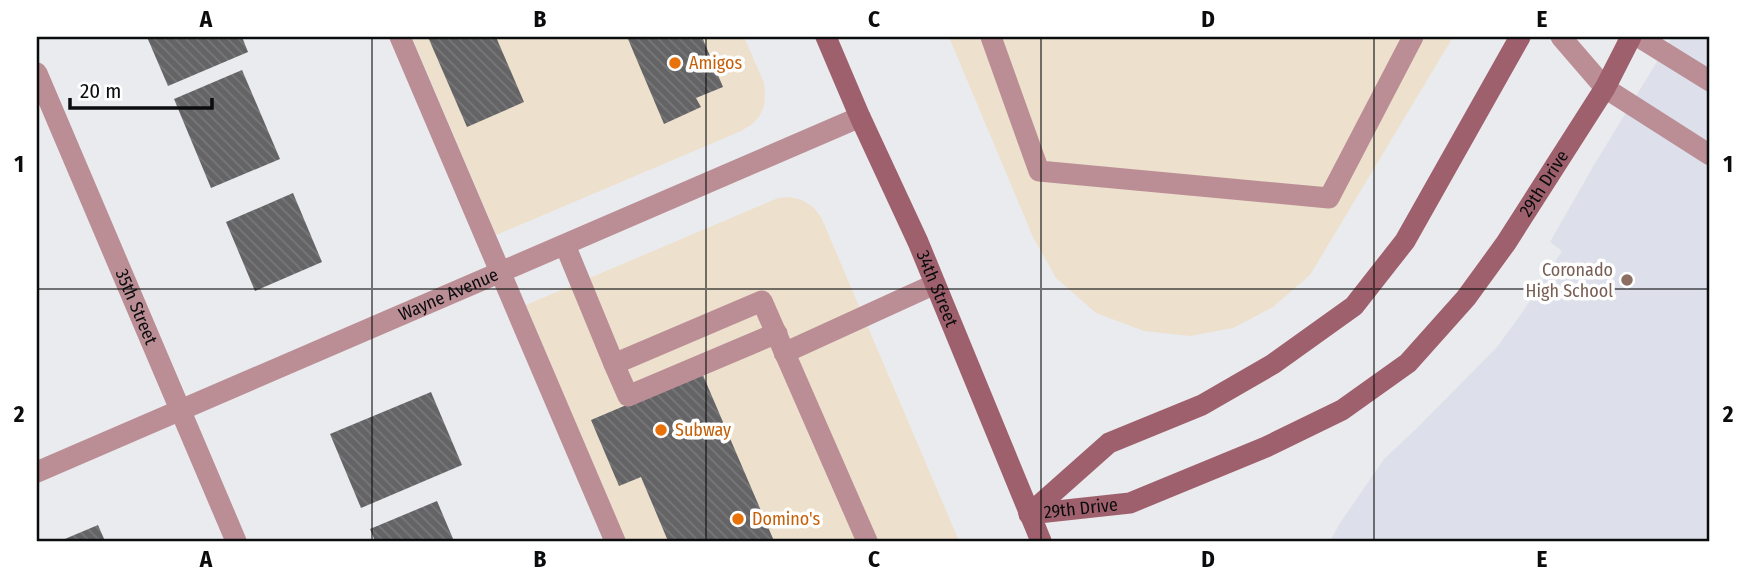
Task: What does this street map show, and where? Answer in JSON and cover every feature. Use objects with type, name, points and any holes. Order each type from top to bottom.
[{"type":"street","points":[[400,37],[615,541]]},
{"type":"street","name":"34th Street","points":[[826,37],[918,242],[1041,541]]},
{"type":"street","points":[[991,37],[1039,171],[1329,198],[1413,37]]},
{"type":"street","name":"29th Drive","points":[[1030,514],[1109,443],[1202,405],[1273,364],[1354,306],[1405,241],[1520,37]]},
{"type":"street","points":[[1561,37],[1605,88],[1710,155]]},
{"type":"street","name":"29th Drive","points":[[1030,514],[1130,503],[1266,447],[1342,410],[1408,363],[1466,298],[1506,243],[1605,88],[1631,37]]},
{"type":"street","points":[[1639,37],[1710,81]]},
{"type":"street","name":"35th Street","points":[[37,73],[236,541]]},
{"type":"street","name":"Wayne Avenue","points":[[37,472],[860,117]]},
{"type":"street","points":[[565,245],[628,396],[781,343],[935,284]]},
{"type":"street","points":[[614,364],[762,301],[867,541]]},
{"type":"shaded area","points":[[412,37],[744,37],[764,83],[764,106],[759,117],[741,131],[496,235]]},
{"type":"shaded area","points":[[949,37],[1453,37],[1310,275],[1273,307],[1233,328],[1190,336],[1144,331],[1096,313],[1056,278],[1033,237]]},
{"type":"shaded area","name":"Coronado High School","points":[[1672,37],[1710,37],[1710,541],[1330,541],[1384,459],[1497,347],[1524,310],[1562,251],[1550,242]]},
{"type":"shaded area","points":[[790,197],[813,207],[821,217],[959,541],[626,541],[526,305],[778,198]]},
{"type":"building","points":[[147,37],[242,37],[248,52],[168,86]]},
{"type":"building","points":[[428,37],[496,37],[524,102],[467,127]]},
{"type":"building","name":"Amigos","points":[[702,37],[723,87],[696,98],[701,107],[664,124],[628,39]]},
{"type":"building","points":[[242,70],[280,159],[211,188],[174,99]]},
{"type":"building","points":[[293,193],[322,262],[255,291],[226,222]]},
{"type":"building","points":[[702,373],[774,541],[668,541],[641,477],[619,486],[591,420]]},
{"type":"building","points":[[431,392],[462,465],[361,508],[330,434]]},
{"type":"building","points":[[437,501],[454,541],[375,541],[370,529]]},
{"type":"building","points":[[98,525],[105,541],[60,541]]},
{"type":"place","name":"Amigos","points":[[675,63]]},
{"type":"place","name":"Coronado High School","points":[[1627,280]]},
{"type":"place","name":"Subway","points":[[661,430]]},
{"type":"place","name":"Domino's","points":[[738,519]]}]
